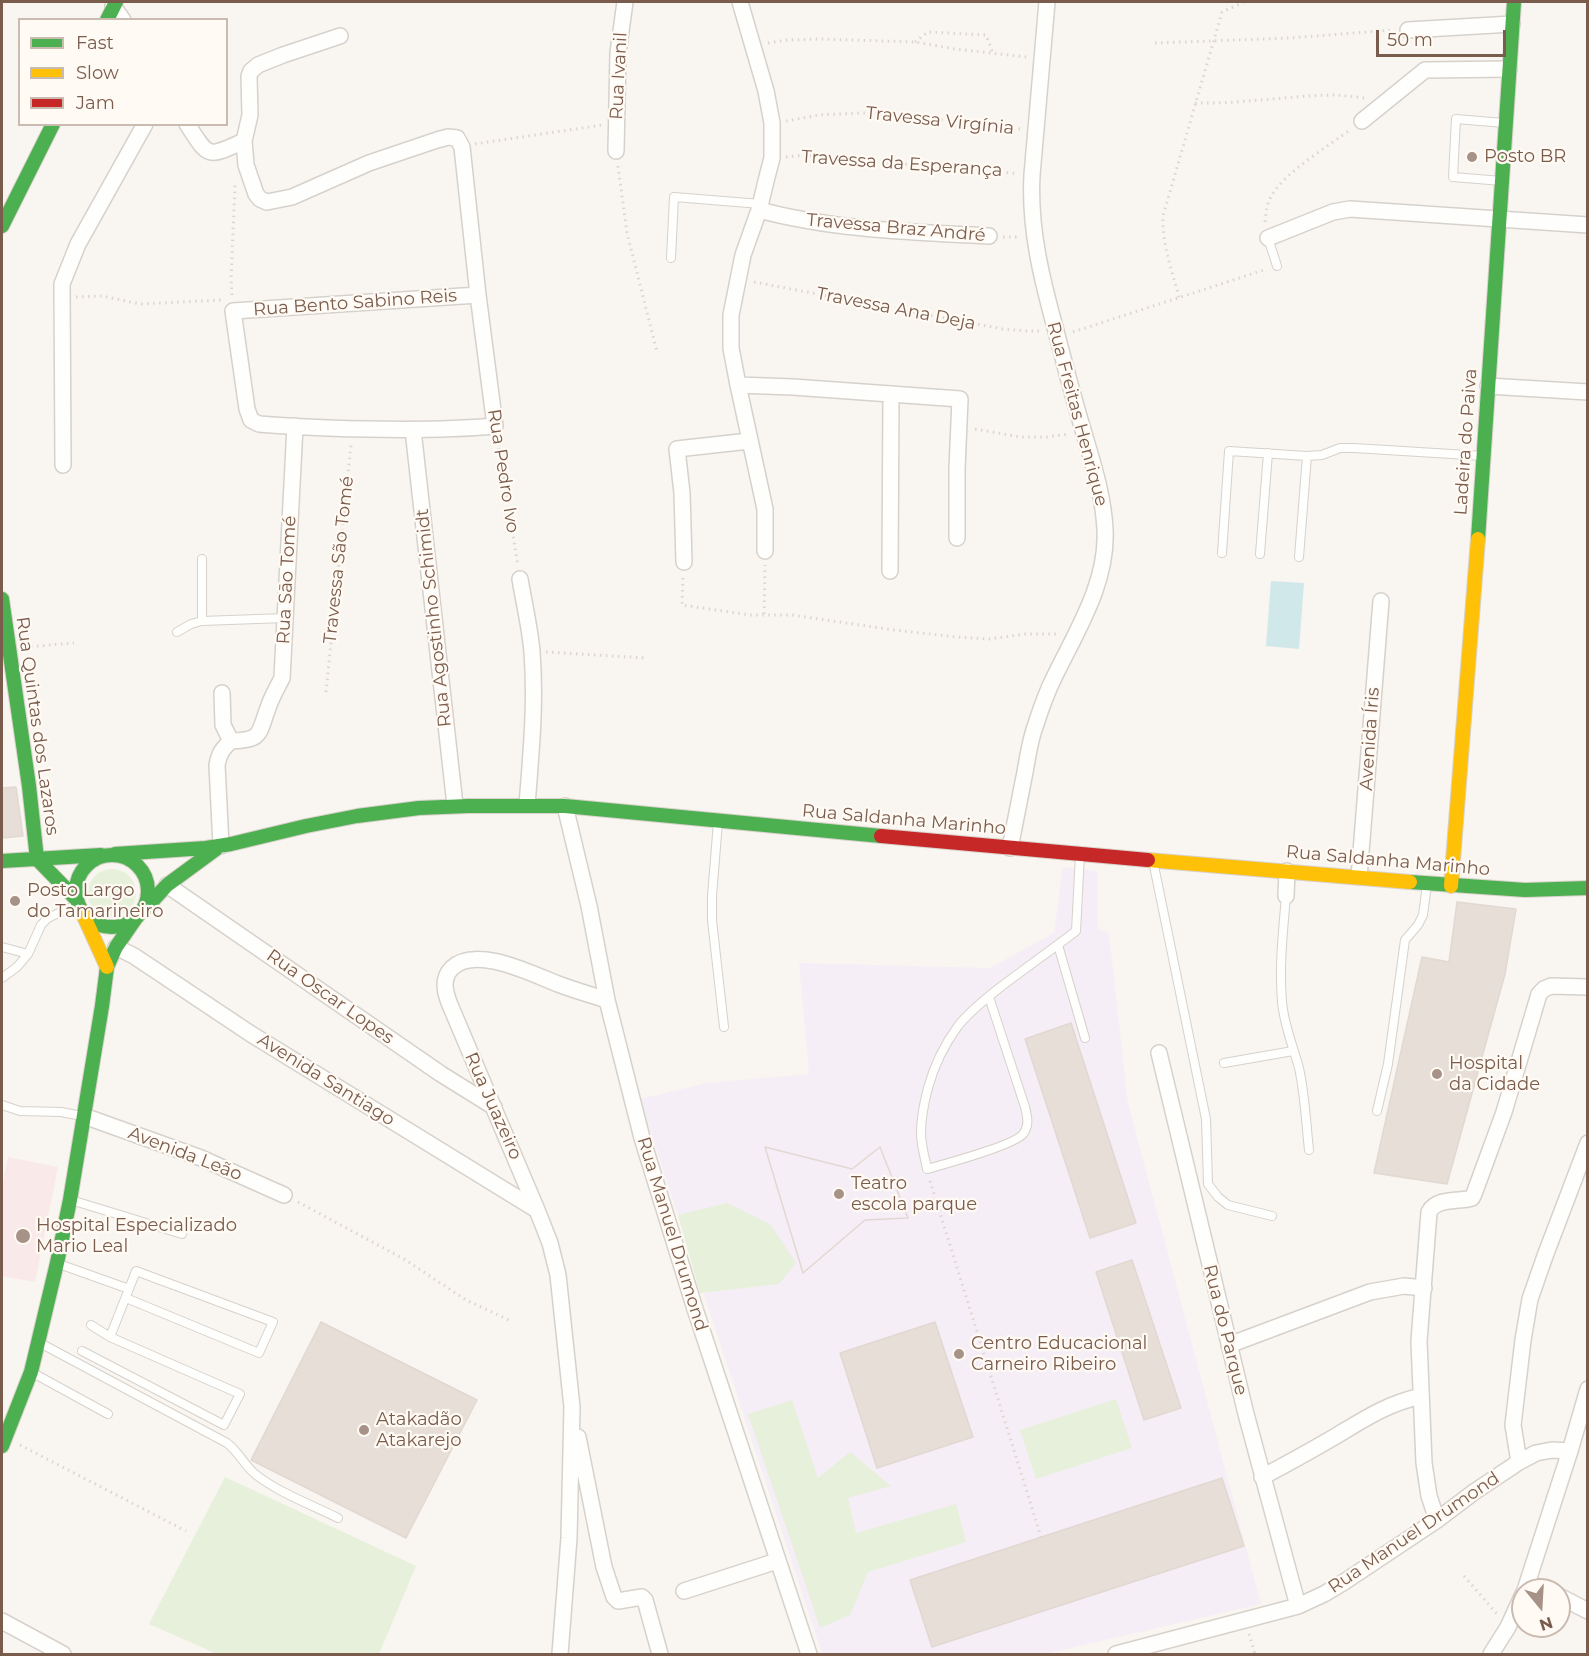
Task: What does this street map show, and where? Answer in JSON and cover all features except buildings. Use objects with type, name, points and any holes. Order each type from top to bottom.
[{"type":"main road","name":"Ladeira do Paiva","points":[[1451,886],[1484,456],[1514,2]]},
{"type":"main road","points":[[2,226],[52,126]]},
{"type":"main road","name":"Rua Quintas dos Lazaros","points":[[2,599],[29,786],[37,859]]},
{"type":"main road","name":"Rua Saldanha Marinho","points":[[2,861],[188,850],[221,846],[369,814],[455,805],[527,805],[566,806],[1010,848],[1451,886],[1525,890],[1587,888]]},
{"type":"main road","name":"Rua Saldanha Marinho","points":[[139,915],[167,885],[221,846]]},
{"type":"main road","points":[[4,1442],[31,1372],[57,1263],[84,1116],[106,967],[116,947],[147,903],[149,892],[143,870],[135,862],[125,857],[110,855],[96,858],[81,871],[76,890],[78,904],[106,967]]},
{"type":"main road","points":[[37,859],[86,916],[95,923],[116,927],[127,924],[139,915]]},
{"type":"street","name":"Rua Ivanil","points":[[616,151],[618,53],[625,2]]},
{"type":"street","points":[[740,2],[766,91],[772,123],[772,158],[760,207],[742,255],[731,315],[731,348],[765,509],[765,551]]},
{"type":"street","name":"Rua Freitas Henrique","points":[[1010,848],[1035,726],[1050,687],[1094,594],[1105,550],[1104,519],[1098,480],[1056,332],[1034,238],[1031,192],[1047,2]]},
{"type":"street","points":[[1408,30],[1512,24]]},
{"type":"street","points":[[340,36],[283,55],[258,65],[251,71],[249,76],[250,115],[244,141],[246,165],[260,199],[267,202],[292,197],[369,163],[437,140],[448,137],[459,142]]},
{"type":"street","points":[[1362,121],[1425,70],[1509,69]]},
{"type":"street","points":[[63,465],[62,284],[78,244],[144,126]]},
{"type":"street","points":[[188,126],[206,151],[214,154],[244,141]]},
{"type":"street","name":"Rua Pedro Ivo","points":[[459,142],[495,426]]},
{"type":"street","name":"Travessa Braz André","points":[[760,207],[812,223],[989,236]]},
{"type":"street","points":[[1268,238],[1333,212],[1350,209],[1587,225]]},
{"type":"street","name":"Rua Bento Sabino Reis","points":[[233,306],[478,295]]},
{"type":"street","points":[[233,306],[240,372],[249,416],[254,423],[413,430],[453,430],[495,426]]},
{"type":"street","points":[[738,385],[960,399],[957,538]]},
{"type":"street","points":[[1488,386],[1587,392]]},
{"type":"street","points":[[890,571],[891,394]]},
{"type":"street","name":"Rua Sāo Tomé","points":[[231,741],[245,741],[255,737],[262,730],[268,708],[282,678],[295,426]]},
{"type":"street","name":"Rua Agostinho Schimidt","points":[[413,430],[455,805]]},
{"type":"street","points":[[684,562],[678,449],[749,441]]},
{"type":"street","points":[[520,579],[532,651],[533,733],[527,805]]},
{"type":"street","name":"Avenida Íris","points":[[1359,877],[1381,601]]},
{"type":"street","points":[[221,846],[217,765],[219,755],[231,741],[223,725],[222,693]]},
{"type":"street","name":"Rua Manuel Drumond","points":[[566,806],[627,1083],[669,1228],[808,1654]]},
{"type":"street","points":[[1286,896],[1287,871]]},
{"type":"street","name":"Rua Oscar Lopes","points":[[167,885],[441,1074],[494,1107]]},
{"type":"street","name":"Avenida Santiago","points":[[116,947],[134,956],[251,1034],[537,1210]]},
{"type":"street","name":"Rua Juazeiro","points":[[607,1000],[483,959],[469,960],[453,967],[445,979],[448,998],[462,1036],[550,1243],[558,1275],[572,1407],[604,1567],[614,1598],[618,1601],[642,1597],[645,1600],[660,1654]]},
{"type":"street","points":[[1437,1520],[1429,1496],[1424,1463],[1419,1341],[1429,1212],[1437,1204],[1472,1198],[1504,1112],[1539,993],[1551,986],[1587,987]]},
{"type":"street","name":"Rua do Parque","points":[[1159,1053],[1262,1477],[1298,1606]]},
{"type":"street","name":"Avenida Leão","points":[[84,1116],[201,1158],[284,1195]]},
{"type":"street","points":[[1519,1462],[1513,1425],[1530,1299],[1587,1143]]},
{"type":"street","points":[[1229,1345],[1370,1292],[1404,1286],[1424,1288]]},
{"type":"street","points":[[1529,1578],[1570,1451],[1587,1389]]},
{"type":"street","points":[[1262,1477],[1385,1407],[1421,1396]]},
{"type":"street","name":"Rua Juazeiro","points":[[560,1654],[569,1538],[572,1407]]},
{"type":"street","name":"Rua Manuel Drumond","points":[[1116,1654],[1298,1606],[1344,1582],[1519,1462],[1536,1453],[1552,1450],[1570,1451]]},
{"type":"street","points":[[684,1591],[777,1561]]},
{"type":"street","points":[[1571,1602],[1587,1611]]},
{"type":"street","points":[[1491,1654],[1511,1620]]},
{"type":"street","points":[[2,1621],[63,1654]]},
{"type":"lane","points":[[1502,181],[1453,177],[1456,119],[1506,123]]},
{"type":"lane","points":[[671,258],[674,197],[760,207]]},
{"type":"lane","points":[[1268,238],[1277,266]]},
{"type":"lane","points":[[1222,552],[1229,451],[1307,456],[1322,455],[1340,448],[1484,456]]},
{"type":"lane","points":[[1260,554],[1268,453]]},
{"type":"lane","points":[[1299,557],[1307,456]]},
{"type":"lane","points":[[202,559],[202,621]]},
{"type":"lane","points":[[177,632],[202,621],[285,618]]},
{"type":"lane","points":[[718,820],[712,920],[724,1027]]},
{"type":"lane","points":[[989,997],[1025,1107],[1028,1120],[1026,1130],[1022,1135],[1006,1144],[927,1169],[921,1135],[923,1104],[932,1074],[958,1026],[978,1005],[1076,932],[1080,853]]},
{"type":"lane","points":[[1153,859],[1206,1119],[1208,1184],[1228,1205],[1272,1216]]},
{"type":"lane","points":[[1377,1111],[1388,1064],[1405,940],[1423,915],[1427,884]]},
{"type":"lane","points":[[1286,896],[1281,965],[1282,1000],[1285,1022],[1303,1089],[1309,1150]]},
{"type":"lane","points":[[2,978],[17,967],[28,954],[41,926],[48,918],[78,904]]},
{"type":"lane","points":[[1058,945],[1085,1038]]},
{"type":"lane","points":[[2,947],[28,954]]},
{"type":"lane","points":[[1224,1063],[1293,1051]]},
{"type":"lane","points":[[2,1105],[20,1111],[61,1112],[84,1116]]},
{"type":"lane","points":[[70,1200],[182,1234]]},
{"type":"lane","points":[[57,1263],[129,1289]]},
{"type":"lane","points":[[110,1337],[136,1271],[273,1322],[259,1353],[126,1298]]},
{"type":"lane","points":[[82,1351],[224,1425],[240,1394],[110,1337],[91,1325]]},
{"type":"lane","points":[[39,1342],[227,1443],[234,1448],[246,1466],[268,1484],[338,1518]]},
{"type":"lane","points":[[31,1372],[108,1414]]},
{"type":"path","points":[[1179,297],[1166,248],[1163,216],[1222,12],[1244,2]]},
{"type":"path","points":[[1155,43],[1290,38],[1408,30]]},
{"type":"path","points":[[915,42],[928,32],[986,35],[993,53]]},
{"type":"path","points":[[752,46],[787,40],[915,42],[1042,59]]},
{"type":"path","points":[[1195,103],[1222,104],[1335,95],[1388,100]]},
{"type":"path","name":"Travessa Virgínia","points":[[772,123],[819,115],[862,113],[1036,131]]},
{"type":"path","points":[[1268,238],[1265,221],[1266,208],[1273,194],[1287,177],[1362,121]]},
{"type":"path","points":[[459,142],[616,122]]},
{"type":"path","points":[[616,151],[627,233],[657,352]]},
{"type":"path","name":"Travessa da Esperança","points":[[772,158],[804,155],[870,164],[943,164],[1032,175]]},
{"type":"path","points":[[63,298],[102,297],[140,304],[233,306],[231,280],[235,182],[246,165]]},
{"type":"path","name":"Travessa Braz André","points":[[989,236],[1034,238]]},
{"type":"path","name":"Travessa Ana Deja","points":[[737,278],[1003,329],[1056,332],[1277,266]]},
{"type":"path","name":"Rua Pedro Ivo","points":[[495,426],[520,579]]},
{"type":"path","points":[[958,427],[1021,437],[1047,437],[1083,432]]},
{"type":"path","name":"Travessa São Tomé","points":[[326,692],[352,429]]},
{"type":"path","points":[[764,614],[765,551]]},
{"type":"path","points":[[684,562],[682,605],[750,615],[792,615],[957,637],[989,639],[1026,634],[1076,634]]},
{"type":"path","points":[[23,647],[75,643]]},
{"type":"path","points":[[532,651],[646,658]]},
{"type":"path","points":[[927,1169],[1041,1537]]},
{"type":"path","points":[[284,1195],[404,1259],[465,1300],[511,1321]]},
{"type":"path","points":[[4,1442],[186,1531]]},
{"type":"path","points":[[1464,1576],[1508,1627]]},
{"type":"path","points":[[1245,1621],[1255,1654]]},
{"type":"shaded area","name":"Centro Educacional Carneiro Ribeiro","points":[[1063,867],[1097,871],[1098,928],[1109,934],[1128,1103],[1261,1604],[1045,1654],[822,1654],[640,1099],[707,1083],[809,1074],[799,963],[990,968],[1054,933]]},
{"type":"shaded area","name":"Hospital Especializado Mario Leal","points":[[8,1157],[58,1167],[35,1282],[2,1276],[2,1187]]},
{"type":"green space","points":[[107,869],[117,869],[132,879],[136,893],[135,902],[126,913],[117,917],[107,917],[92,907],[88,898],[88,888],[98,873]]},
{"type":"green space","points":[[727,1203],[770,1224],[796,1263],[779,1284],[700,1293],[678,1215]]},
{"type":"green space","points":[[1116,1399],[1132,1448],[1036,1479],[1020,1430]]},
{"type":"green space","points":[[792,1400],[818,1478],[850,1452],[891,1486],[848,1498],[856,1533],[956,1504],[966,1542],[868,1572],[850,1615],[820,1628],[748,1414]]},
{"type":"green space","points":[[225,1477],[416,1566],[379,1654],[217,1654],[149,1624]]},
{"type":"water","points":[[1271,581],[1304,583],[1299,649],[1266,646]]},
{"type":"traffic: fast","points":[[108,18],[116,2]]},
{"type":"traffic: fast","points":[[1478,539],[1514,2]]},
{"type":"traffic: fast","points":[[2,226],[52,126]]},
{"type":"traffic: fast","points":[[2,599],[29,786],[37,859]]},
{"type":"traffic: fast","points":[[115,854],[206,848],[357,816],[419,808],[468,806],[565,806],[881,836]]},
{"type":"traffic: fast","points":[[145,909],[167,885],[216,849]]},
{"type":"traffic: fast","points":[[2,861],[101,855]]},
{"type":"traffic: fast","points":[[105,855],[119,855],[138,865],[148,884],[148,891],[148,898],[138,917],[119,927],[105,927],[86,917],[76,898],[76,884],[86,865],[105,855]]},
{"type":"traffic: fast","points":[[37,859],[77,900]]},
{"type":"traffic: fast","points":[[1410,882],[1525,890],[1588,888]]},
{"type":"traffic: fast","points":[[2,1446],[31,1372],[57,1263],[70,1200],[107,967],[116,947],[136,918]]},
{"type":"traffic: slow","points":[[1451,886],[1478,539]]},
{"type":"traffic: slow","points":[[1148,860],[1410,882]]},
{"type":"traffic: slow","points":[[82,912],[107,967]]},
{"type":"traffic: jam","points":[[881,836],[1148,860]]},
{"type":"place","name":"Posto BR","points":[[1472,157]]},
{"type":"place","name":"Posto Largo do Tamarineiro","points":[[15,901]]},
{"type":"place","name":"Hospital da Cidade","points":[[1437,1074]]},
{"type":"place","name":"Teatro escola parque","points":[[839,1194]]},
{"type":"place","name":"Hospital Especializado Mario Leal","points":[[23,1236]]},
{"type":"place","name":"Centro Educacional Carneiro Ribeiro","points":[[959,1354]]},
{"type":"place","name":"Atakadão Atakarejo","points":[[364,1430]]}]
